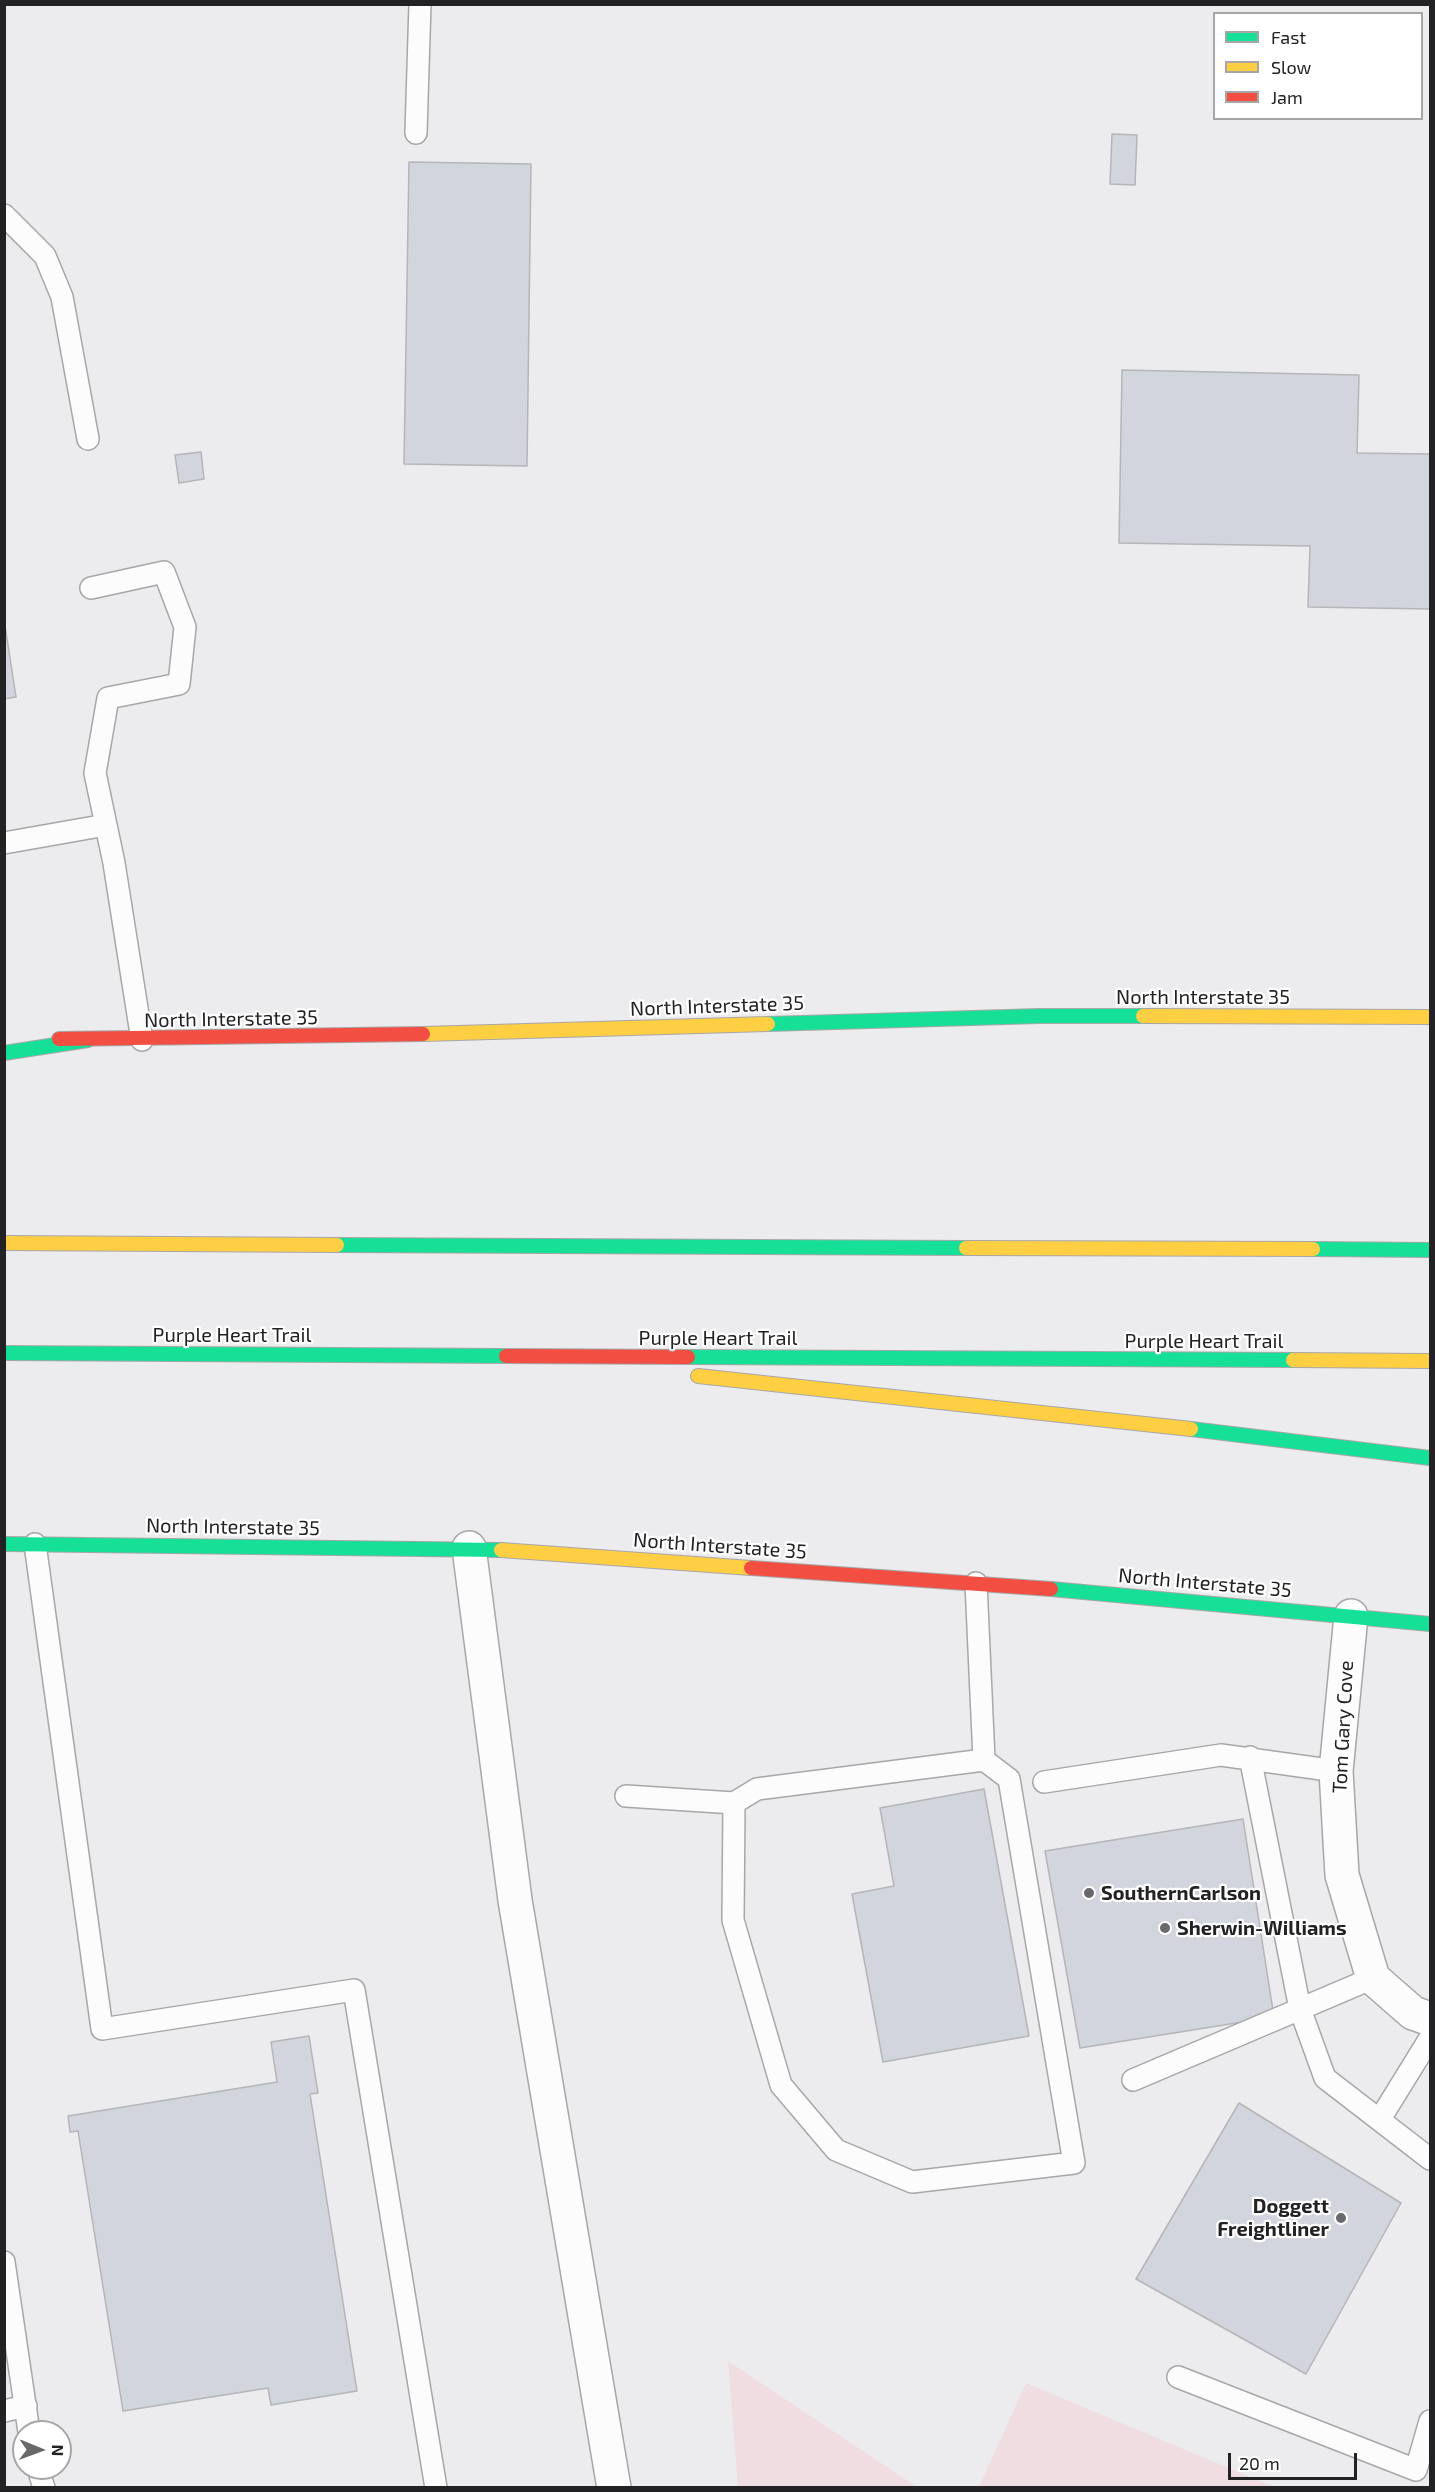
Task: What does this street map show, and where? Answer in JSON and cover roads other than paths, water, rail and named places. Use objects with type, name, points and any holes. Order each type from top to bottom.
[{"type":"main road","name":"North Interstate 35","points":[[4,1038],[142,1040],[396,1035],[1040,1016],[1431,1017]]},
{"type":"main road","points":[[4,1053],[88,1040]]},
{"type":"main road","points":[[4,1243],[1431,1250]]},
{"type":"main road","name":"Purple Heart Trail","points":[[4,1353],[1431,1361]]},
{"type":"main road","points":[[511,1357],[652,1372]]},
{"type":"main road","points":[[688,1375],[1089,1417],[1431,1458]]},
{"type":"main road","name":"North Interstate 35","points":[[4,1544],[469,1548],[976,1583],[1431,1624]]},
{"type":"street","points":[[469,1548],[515,1900],[614,2487]]},
{"type":"street","name":"Tom Gary Cove","points":[[1351,1616],[1336,1771],[1342,1875],[1373,1978]]},
{"type":"street","points":[[1373,1978],[1413,2013],[1431,2019]]},
{"type":"lane","points":[[416,134],[420,4]]},
{"type":"lane","points":[[4,215],[45,256],[62,297],[88,439]]},
{"type":"lane","points":[[91,588],[164,572],[185,627],[179,684],[108,698],[94,773],[106,825],[142,1040]]},
{"type":"lane","points":[[4,843],[106,825]]},
{"type":"lane","points":[[35,1544],[102,2029],[354,1990],[436,2487]]},
{"type":"lane","points":[[976,1583],[984,1760]]},
{"type":"lane","points":[[1044,1782],[1221,1755],[1250,1757],[1336,1771]]},
{"type":"lane","points":[[1250,1757],[1300,2009],[1325,2078],[1431,2159]]},
{"type":"lane","points":[[626,1796],[734,1803],[757,1789],[984,1760],[1009,1779],[1074,2163],[912,2182],[836,2150],[781,2085],[733,1920],[734,1803]]},
{"type":"lane","points":[[1133,2080],[1373,1978]]},
{"type":"lane","points":[[1380,2119],[1431,2037]]},
{"type":"lane","points":[[4,2262],[28,2420]]},
{"type":"lane","points":[[1178,2377],[1423,2471],[1431,2421]]},
{"type":"lane","points":[[4,2411],[26,2406]]},
{"type":"place","name":"SouthernCarlson","points":[[1089,1893]]},
{"type":"place","name":"Sherwin-Williams","points":[[1165,1928]]},
{"type":"place","name":"Doggett Freightliner","points":[[1341,2218]]}]
